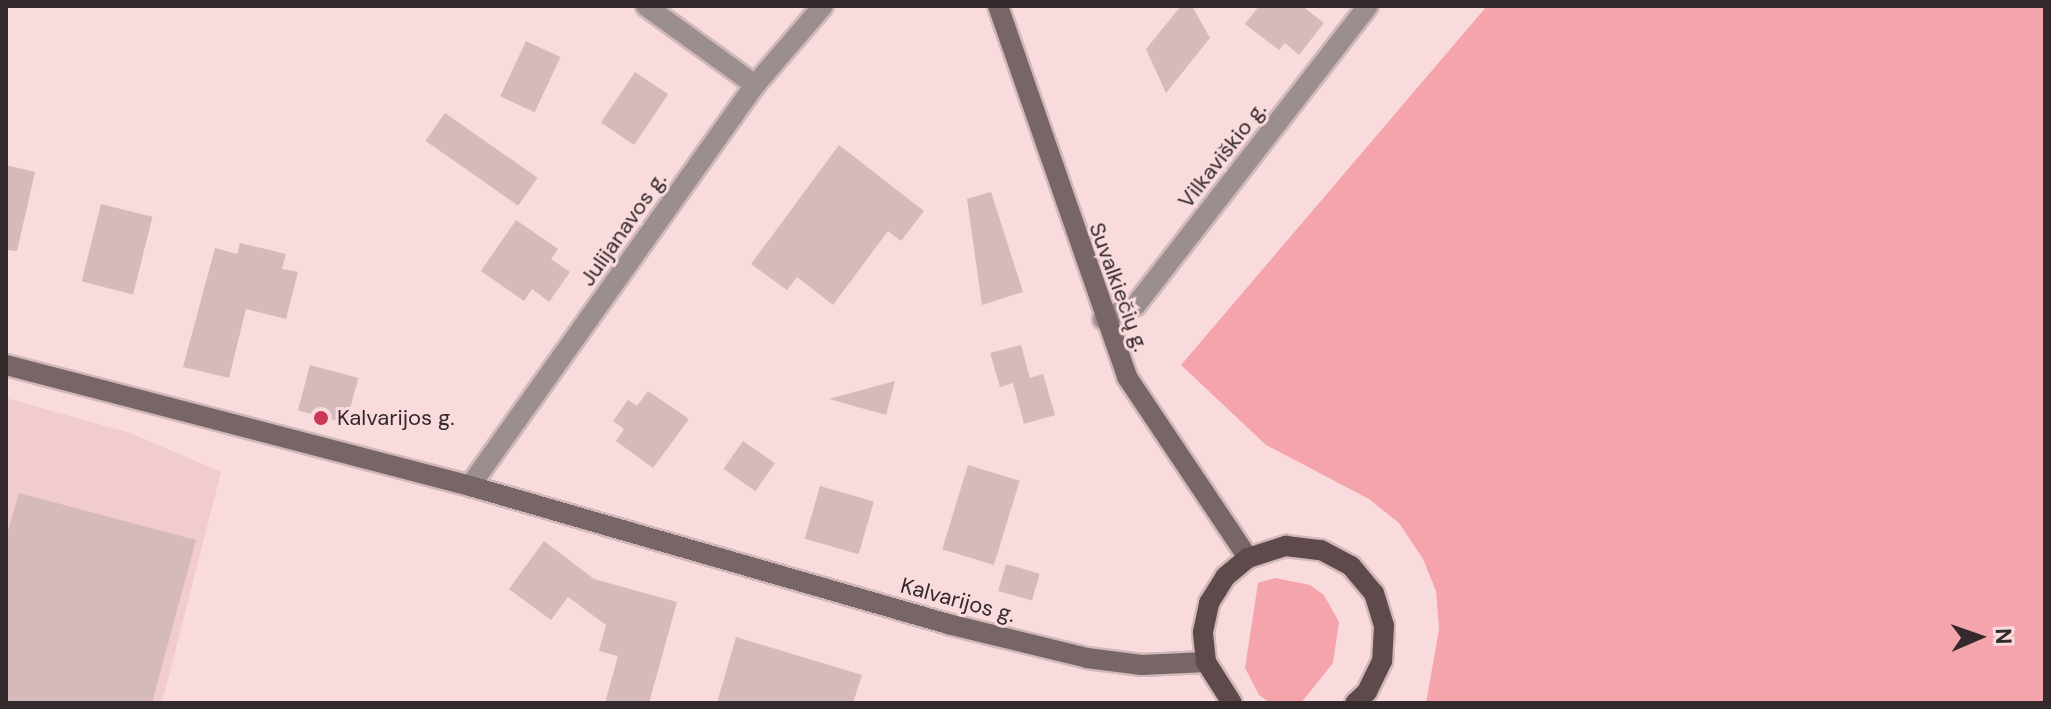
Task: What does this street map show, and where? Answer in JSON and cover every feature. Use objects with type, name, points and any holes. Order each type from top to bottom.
[{"type":"main road","name":"Suvalkiečių g.","points":[[998,6],[1103,319],[1127,377],[1167,443],[1248,558]]},
{"type":"main road","name":"Kalvarijos g.","points":[[6,365],[470,486],[948,624],[1087,658],[1142,665],[1206,662]]},
{"type":"main road","points":[[1228,702],[1206,662],[1203,632],[1209,603],[1225,577],[1248,558],[1286,546],[1321,550],[1351,566],[1374,593],[1384,626],[1382,661],[1367,692],[1355,703]]},
{"type":"street","points":[[646,6],[755,85]]},
{"type":"street","name":"Julijanavos g.","points":[[470,486],[755,85],[823,6]]},
{"type":"street","name":"Vilkaviškio g.","points":[[1103,319],[1136,305],[1368,6]]},
{"type":"shaded area","points":[[1487,6],[2045,6],[2045,703],[1426,703],[1439,629],[1436,591],[1423,559],[1399,523],[1369,499],[1266,445],[1181,365]]},
{"type":"shaded area","points":[[6,398],[130,433],[221,472],[162,703],[6,703]]},
{"type":"shaded area","points":[[1275,578],[1310,585],[1324,595],[1339,622],[1333,663],[1301,703],[1270,703],[1259,695],[1245,668],[1258,583]]},
{"type":"building","points":[[1181,6],[1192,6],[1210,38],[1166,93],[1146,49]]},
{"type":"building","points":[[1259,6],[1302,6],[1324,23],[1299,55],[1285,43],[1279,50],[1245,24]]},
{"type":"building","points":[[526,41],[560,57],[535,112],[500,96]]},
{"type":"building","points":[[635,72],[668,94],[634,145],[601,123]]},
{"type":"building","points":[[445,113],[538,178],[518,206],[425,141]]},
{"type":"building","points":[[839,145],[924,211],[901,241],[888,231],[833,305],[797,277],[787,290],[751,264]]},
{"type":"building","points":[[6,165],[35,172],[17,251],[6,250]]},
{"type":"building","points":[[991,192],[1023,292],[982,305],[967,199]]},
{"type":"building","points":[[101,204],[152,217],[133,294],[82,282]]},
{"type":"building","points":[[516,220],[558,249],[551,259],[570,272],[549,302],[532,289],[524,301],[481,271]]},
{"type":"building","points":[[240,243],[286,254],[282,269],[298,272],[286,319],[246,309],[229,378],[183,367],[215,248],[237,254]]},
{"type":"building","points":[[1021,345],[1030,378],[1043,374],[1055,415],[1024,424],[1013,383],[1000,387],[990,353]]},
{"type":"building","points":[[310,365],[358,378],[346,423],[298,410]]},
{"type":"building","points":[[895,381],[886,415],[829,399]]},
{"type":"building","points":[[648,391],[689,419],[653,468],[616,441],[624,429],[613,421],[628,400],[637,406]]},
{"type":"building","points":[[743,441],[775,463],[755,491],[723,469]]},
{"type":"building","points":[[968,465],[1020,481],[994,565],[942,549]]},
{"type":"building","points":[[820,486],[874,501],[859,554],[805,539]]},
{"type":"building","points":[[19,493],[196,540],[152,703],[6,703],[6,538]]},
{"type":"building","points":[[544,541],[594,579],[677,602],[649,703],[605,703],[618,656],[599,651],[606,625],[568,597],[551,620],[509,589]]},
{"type":"building","points":[[1006,564],[1040,574],[1032,601],[998,591]]},
{"type":"building","points":[[736,637],[862,675],[853,703],[717,703]]},
{"type":"place","name":"Kalvarijos g.","points":[[321,418]]}]
